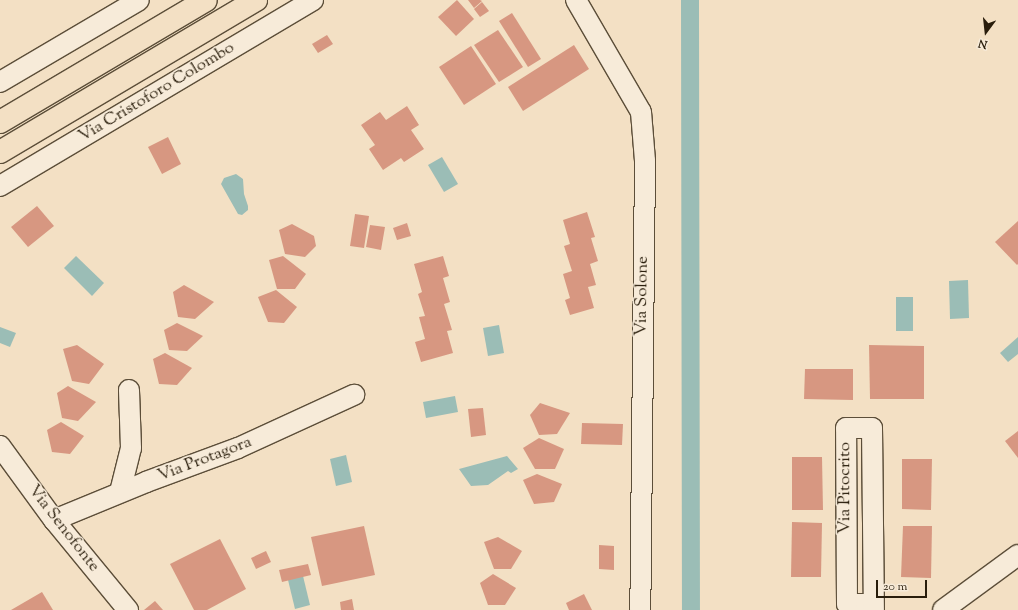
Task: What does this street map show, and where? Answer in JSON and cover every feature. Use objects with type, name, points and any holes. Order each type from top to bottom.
[{"type":"main road","points":[[0,122],[206,0]]},
{"type":"main road","name":"Via Cristoforo Colombo","points":[[0,152],[256,0]]},
{"type":"street","points":[[0,82],[139,0]]},
{"type":"street","name":"Via Cristoforo Colombo","points":[[0,186],[313,0]]},
{"type":"street","name":"Via Solone","points":[[576,0],[640,112],[645,161],[640,610]]},
{"type":"street","points":[[120,492],[131,448],[129,390]]},
{"type":"street","name":"Via Protagora","points":[[54,520],[120,492],[238,448],[354,395]]},
{"type":"street","name":"Via Pitocrito","points":[[846,428],[872,428],[874,607],[847,604],[846,428]]},
{"type":"street","name":"Via Senofonte","points":[[0,446],[54,520],[128,610]]},
{"type":"street","points":[[942,610],[1018,555]]},
{"type":"water","points":[[442,157],[458,184],[444,192],[428,165]]},
{"type":"water","points":[[236,174],[243,179],[244,194],[248,206],[248,210],[242,215],[238,214],[221,184],[224,178]]},
{"type":"water","points":[[76,256],[104,283],[92,296],[64,268]]},
{"type":"water","points":[[968,280],[969,318],[950,319],[949,281]]},
{"type":"water","points":[[896,297],[913,297],[913,331],[896,331]]},
{"type":"water","points":[[499,325],[504,353],[488,356],[483,328]]},
{"type":"water","points":[[0,327],[16,333],[10,347],[0,343]]},
{"type":"water","points":[[1018,337],[1018,354],[1008,362],[1000,353]]},
{"type":"water","points":[[455,396],[458,412],[426,418],[423,402]]},
{"type":"water","points":[[346,455],[352,482],[336,486],[330,459]]},
{"type":"water","points":[[507,456],[518,469],[511,473],[508,471],[488,485],[471,486],[459,469]]},
{"type":"water","points":[[303,576],[310,605],[295,609],[288,580]]},
{"type":"building","points":[[457,0],[474,19],[456,36],[438,17]]},
{"type":"building","points":[[468,0],[480,0],[482,1],[474,8]]},
{"type":"building","points":[[482,2],[489,11],[480,17],[474,9]]},
{"type":"building","points":[[512,13],[541,59],[528,67],[499,21]]},
{"type":"building","points":[[498,30],[523,67],[499,82],[474,45]]},
{"type":"building","points":[[327,35],[333,44],[318,53],[312,44]]},
{"type":"building","points":[[574,45],[589,69],[523,111],[508,87]]},
{"type":"building","points":[[471,46],[496,84],[464,105],[439,67]]},
{"type":"building","points":[[407,106],[419,125],[411,130],[424,149],[404,162],[401,158],[383,170],[369,149],[375,145],[361,125],[380,112],[386,120]]},
{"type":"building","points":[[168,137],[181,164],[162,174],[148,147]]},
{"type":"building","points":[[37,206],[54,226],[28,247],[11,227]]},
{"type":"building","points":[[587,212],[595,237],[591,238],[598,261],[590,264],[596,285],[588,287],[594,308],[570,315],[565,300],[570,298],[563,274],[572,271],[564,246],[570,244],[563,220]]},
{"type":"building","points":[[355,214],[369,216],[364,248],[350,246]]},
{"type":"building","points":[[1018,221],[1018,264],[1017,265],[995,242]]},
{"type":"building","points":[[407,223],[411,236],[397,240],[393,228]]},
{"type":"building","points":[[292,224],[314,236],[316,246],[305,257],[285,254],[279,230]]},
{"type":"building","points":[[370,225],[385,227],[381,250],[366,247]]},
{"type":"building","points":[[283,256],[306,274],[295,289],[277,289],[269,260]]},
{"type":"building","points":[[443,256],[449,276],[443,278],[450,302],[444,304],[452,330],[447,331],[453,353],[421,362],[415,342],[425,339],[419,317],[425,316],[418,294],[422,292],[414,264]]},
{"type":"building","points":[[184,285],[214,302],[195,319],[178,317],[173,292]]},
{"type":"building","points":[[276,290],[297,307],[284,323],[268,322],[258,297]]},
{"type":"building","points":[[177,323],[203,336],[187,351],[169,350],[164,330]]},
{"type":"building","points":[[77,345],[104,364],[89,384],[72,381],[63,349]]},
{"type":"building","points":[[869,345],[924,346],[924,399],[870,399]]},
{"type":"building","points":[[165,353],[192,368],[177,385],[159,384],[153,359]]},
{"type":"building","points":[[805,369],[853,369],[853,400],[804,399]]},
{"type":"building","points":[[68,386],[96,402],[78,421],[62,418],[57,393]]},
{"type":"building","points":[[540,403],[570,413],[557,434],[539,435],[530,415]]},
{"type":"building","points":[[483,408],[486,435],[471,437],[468,409]]},
{"type":"building","points":[[61,422],[84,436],[70,454],[52,452],[47,430]]},
{"type":"building","points":[[582,423],[623,424],[622,445],[581,444]]},
{"type":"building","points":[[1018,431],[1018,458],[1005,441]]},
{"type":"building","points":[[539,438],[564,449],[555,469],[535,469],[523,448]]},
{"type":"building","points":[[792,457],[822,457],[823,510],[792,510]]},
{"type":"building","points":[[902,459],[932,459],[931,510],[902,509]]},
{"type":"building","points":[[537,474],[562,484],[554,502],[534,504],[523,480]]},
{"type":"building","points":[[792,522],[822,523],[821,577],[791,577]]},
{"type":"building","points":[[364,526],[375,575],[322,586],[311,537]]},
{"type":"building","points":[[903,526],[932,526],[931,578],[901,577]]},
{"type":"building","points":[[498,537],[522,551],[511,569],[494,569],[484,542]]},
{"type":"building","points":[[220,539],[246,589],[207,610],[194,610],[170,564]]},
{"type":"building","points":[[599,545],[614,546],[614,570],[599,569]]},
{"type":"building","points":[[266,551],[271,562],[256,569],[251,558]]},
{"type":"building","points":[[308,564],[311,575],[282,582],[279,570]]},
{"type":"building","points":[[493,574],[516,588],[505,605],[488,605],[480,583]]},
{"type":"building","points":[[42,592],[53,610],[11,610]]},
{"type":"building","points":[[584,594],[592,610],[569,610],[566,603]]},
{"type":"building","points":[[352,599],[354,610],[341,610],[340,602]]},
{"type":"building","points":[[155,601],[163,610],[144,610]]},
{"type":"waterway","points":[[690,0],[691,610]]}]
